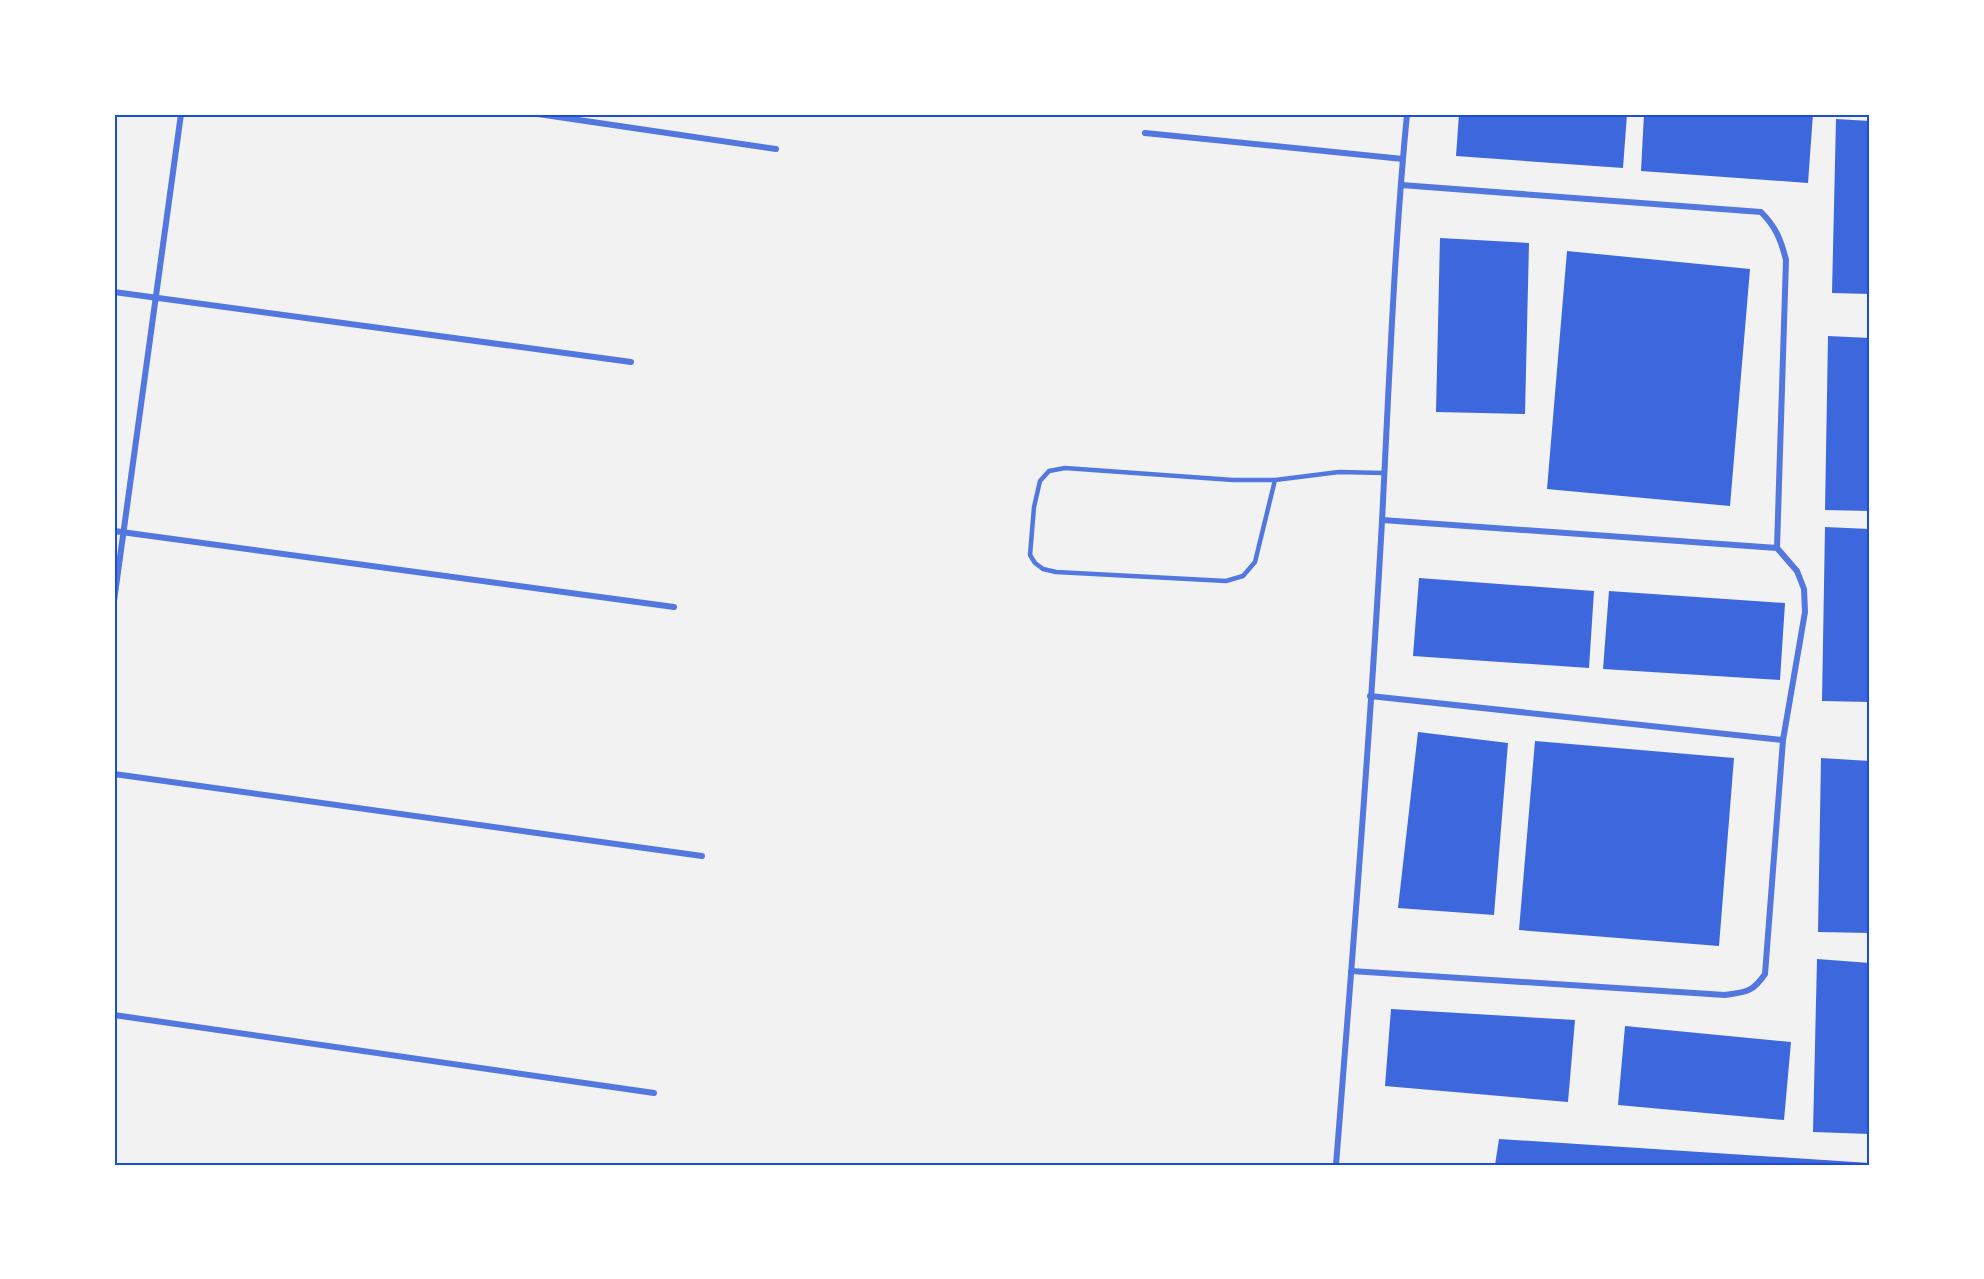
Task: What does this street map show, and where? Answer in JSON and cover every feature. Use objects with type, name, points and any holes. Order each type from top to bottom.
[{"type":"street","points":[[114,601],[181,114]]},
{"type":"street","points":[[538,114],[776,149]]},
{"type":"street","points":[[1336,1165],[1382,520],[1407,114]]},
{"type":"street","points":[[1145,133],[1403,159]]},
{"type":"street","points":[[1351,971],[1725,995],[1756,987],[1765,974],[1783,740],[1805,612],[1804,589],[1797,571],[1777,548],[1785,260],[1780,237],[1773,224],[1761,212],[1401,185]]},
{"type":"street","points":[[114,292],[631,362]]},
{"type":"street","points":[[1382,520],[1777,548]]},
{"type":"street","points":[[114,531],[675,607]]},
{"type":"street","points":[[1370,696],[1783,740]]},
{"type":"street","points":[[114,774],[702,856]]},
{"type":"street","points":[[114,1015],[654,1093]]},
{"type":"lane","points":[[1275,480],[1255,562],[1243,576],[1226,581],[1056,572],[1043,569],[1030,555],[1034,507],[1040,481],[1049,471],[1065,468],[1233,480],[1275,480],[1339,472],[1384,473]]},
{"type":"building","points":[[1459,114],[1627,114],[1623,168],[1456,156]]},
{"type":"building","points":[[1644,114],[1813,114],[1808,183],[1641,171]]},
{"type":"building","points":[[1836,119],[1870,121],[1870,294],[1832,293]]},
{"type":"building","points":[[1440,238],[1529,243],[1525,414],[1436,412]]},
{"type":"building","points":[[1567,251],[1750,269],[1730,506],[1547,489]]},
{"type":"building","points":[[1828,336],[1870,338],[1870,511],[1825,510]]},
{"type":"building","points":[[1825,527],[1870,529],[1870,702],[1822,701]]},
{"type":"building","points":[[1419,578],[1594,591],[1589,668],[1413,656]]},
{"type":"building","points":[[1609,591],[1785,603],[1780,680],[1603,669]]},
{"type":"building","points":[[1418,732],[1508,743],[1494,915],[1398,908]]},
{"type":"building","points":[[1535,741],[1734,758],[1719,946],[1519,930]]},
{"type":"building","points":[[1821,758],[1870,761],[1870,933],[1818,932]]},
{"type":"building","points":[[1817,959],[1870,963],[1870,1134],[1813,1132]]},
{"type":"building","points":[[1391,1009],[1575,1020],[1568,1102],[1385,1086]]},
{"type":"building","points":[[1625,1026],[1791,1042],[1784,1120],[1618,1105]]},
{"type":"building","points":[[1499,1139],[1870,1163],[1870,1165],[1495,1165]]}]
